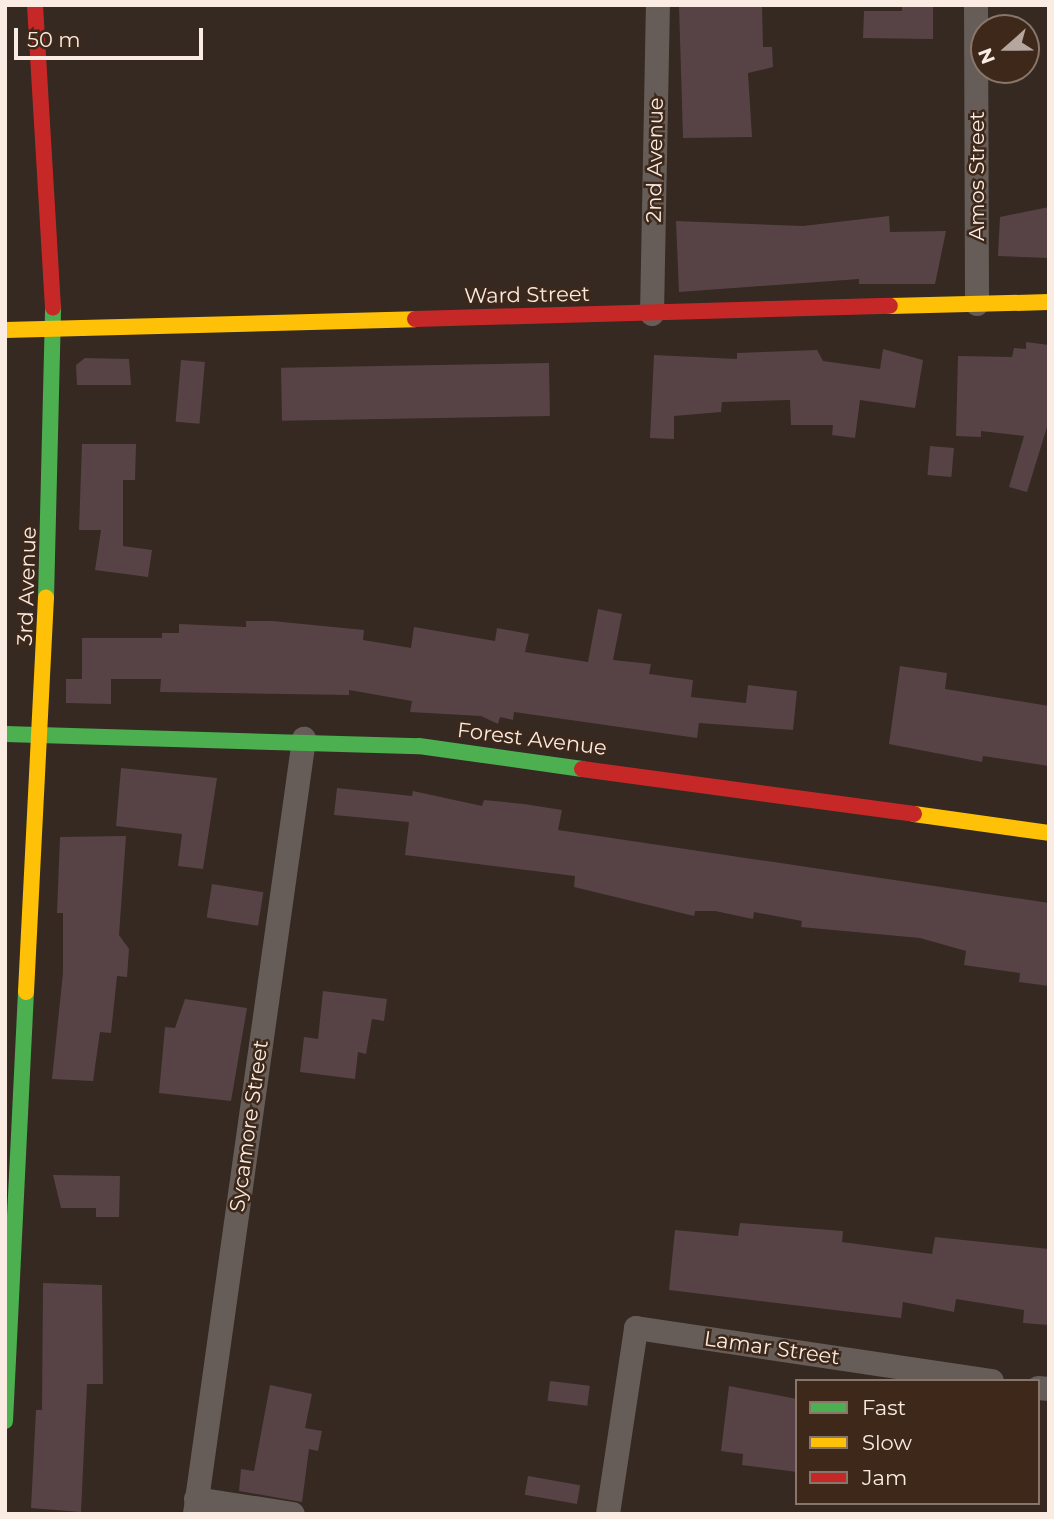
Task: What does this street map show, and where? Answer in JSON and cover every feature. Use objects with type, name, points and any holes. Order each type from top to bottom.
[{"type":"street","name":"3rd Avenue","points":[[5,1421],[17,1032],[41,734],[54,325],[35,5]]},
{"type":"street","name":"2nd Avenue","points":[[652,314],[658,5]]},
{"type":"street","name":"Amos Street","points":[[976,5],[977,304]]},
{"type":"street","name":"Ward Street","points":[[5,330],[54,325],[652,314],[1049,302]]},
{"type":"street","name":"Forest Avenue","points":[[5,734],[304,739],[419,746],[1049,833]]},
{"type":"street","name":"Sycamore Street","points":[[195,1506],[304,739]]},
{"type":"street","name":"Lamar Street","points":[[608,1514],[636,1328],[979,1379]]},
{"type":"street","points":[[195,1506],[293,1514]]},
{"type":"building","points":[[679,5],[762,5],[763,47],[772,47],[773,67],[748,73],[752,137],[683,138]]},
{"type":"building","points":[[902,5],[933,5],[933,39],[863,38],[864,11],[902,11]]},
{"type":"building","points":[[1049,207],[1049,258],[998,256],[1000,217]]},
{"type":"building","points":[[889,216],[890,232],[946,231],[935,284],[859,284],[859,279],[679,292],[676,221],[803,226]]},
{"type":"building","points":[[1026,342],[1049,345],[1047,427],[1027,492],[1009,487],[1024,436],[981,431],[981,437],[956,436],[958,356],[1012,357],[1014,348],[1026,349]]},
{"type":"building","points":[[883,349],[923,360],[915,408],[860,400],[855,438],[832,435],[833,425],[791,425],[790,400],[722,402],[721,412],[674,416],[674,439],[650,438],[654,355],[737,359],[737,353],[817,350],[823,361],[880,369]]},
{"type":"building","points":[[85,358],[129,359],[131,385],[77,385],[76,365]]},
{"type":"building","points":[[181,360],[205,362],[200,424],[176,422]]},
{"type":"building","points":[[549,363],[550,416],[282,421],[281,368]]},
{"type":"building","points":[[82,444],[136,444],[135,480],[123,480],[123,546],[152,550],[148,577],[95,570],[101,530],[79,530]]},
{"type":"building","points":[[930,446],[954,448],[951,477],[927,475]]},
{"type":"building","points":[[598,609],[622,614],[613,660],[651,664],[649,674],[693,680],[691,697],[746,703],[748,685],[797,691],[793,730],[699,723],[697,738],[514,712],[513,720],[500,717],[498,724],[481,716],[410,712],[412,701],[349,690],[349,695],[160,692],[161,679],[111,679],[111,704],[66,703],[66,679],[82,679],[82,638],[162,638],[162,633],[179,633],[179,624],[246,627],[246,621],[272,621],[364,630],[363,640],[411,648],[414,627],[495,641],[497,628],[529,634],[525,652],[588,662]]},
{"type":"building","points":[[900,666],[947,673],[945,689],[1049,706],[1049,766],[983,756],[982,762],[889,744]]},
{"type":"building","points":[[121,768],[217,778],[203,869],[178,866],[182,834],[116,826]]},
{"type":"building","points":[[337,788],[412,796],[413,791],[482,806],[484,800],[562,810],[558,830],[1049,903],[1049,986],[1019,982],[1020,973],[964,965],[966,951],[920,938],[801,927],[802,921],[754,912],[753,919],[715,911],[695,911],[694,916],[574,887],[575,876],[405,855],[409,822],[334,815]]},
{"type":"building","points":[[126,836],[119,935],[129,949],[127,977],[117,976],[111,1033],[100,1032],[93,1081],[52,1079],[63,973],[63,913],[57,913],[60,837]]},
{"type":"building","points":[[212,884],[263,892],[258,926],[207,918]]},
{"type":"building","points":[[323,991],[387,999],[384,1021],[372,1019],[366,1054],[358,1052],[355,1079],[300,1072],[304,1037],[318,1039]]},
{"type":"building","points":[[185,999],[247,1008],[231,1101],[159,1093],[165,1027],[175,1028]]},
{"type":"building","points":[[53,1175],[120,1176],[119,1217],[96,1217],[96,1208],[61,1208]]},
{"type":"building","points":[[740,1223],[843,1231],[842,1242],[932,1254],[935,1237],[1049,1249],[1049,1325],[1023,1323],[1024,1310],[956,1299],[954,1312],[903,1302],[901,1318],[669,1290],[675,1230],[738,1236]]},
{"type":"building","points":[[43,1283],[102,1285],[103,1384],[87,1384],[81,1512],[31,1508],[36,1410],[42,1410]]},
{"type":"building","points":[[550,1381],[590,1386],[587,1406],[548,1401]]},
{"type":"building","points":[[270,1385],[312,1394],[305,1428],[322,1431],[318,1451],[309,1449],[302,1502],[239,1491],[241,1469],[254,1471]]},
{"type":"building","points":[[729,1386],[795,1399],[795,1472],[742,1465],[743,1454],[721,1451]]},
{"type":"building","points":[[528,1476],[580,1485],[577,1504],[525,1495]]},
{"type":"traffic: fast","points":[[46,598],[53,307]]},
{"type":"traffic: fast","points":[[5,734],[419,746],[582,769]]},
{"type":"traffic: fast","points":[[5,1421],[26,992]]},
{"type":"traffic: slow","points":[[890,306],[1049,302]]},
{"type":"traffic: slow","points":[[5,330],[415,319]]},
{"type":"traffic: slow","points":[[26,992],[46,598]]},
{"type":"traffic: slow","points":[[914,814],[1049,833]]},
{"type":"traffic: jam","points":[[35,5],[53,307]]},
{"type":"traffic: jam","points":[[415,319],[890,306]]},
{"type":"traffic: jam","points":[[582,769],[914,814]]}]
